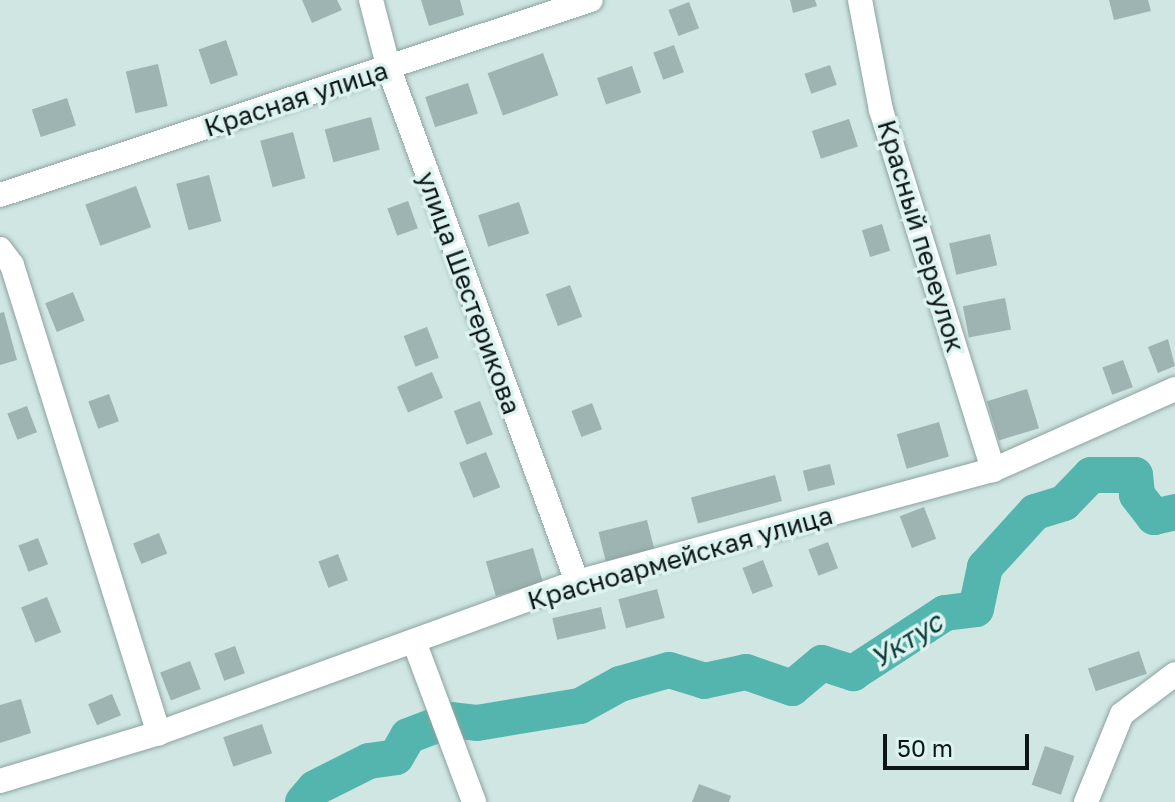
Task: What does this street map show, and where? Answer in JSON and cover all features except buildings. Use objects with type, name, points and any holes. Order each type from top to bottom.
[{"type":"street","name":"улица Шестерикова","points":[[371,0],[389,69],[577,582]]},
{"type":"street","name":"Красная улица","points":[[0,195],[591,0]]},
{"type":"street","name":"Красный переулок","points":[[860,0],[881,110],[993,470]]},
{"type":"street","points":[[0,249],[12,265],[159,733]]},
{"type":"street","name":"Красноармейская улица","points":[[0,781],[159,733],[415,644],[577,582],[993,470],[1175,389]]},
{"type":"street","points":[[415,644],[474,802]]},
{"type":"street","points":[[1086,802],[1122,714],[1151,688],[1175,674]]},
{"type":"waterway","name":"Уктус","points":[[303,802],[315,788],[369,761],[396,757],[408,736],[450,720],[477,723],[580,706],[620,684],[669,670],[704,681],[746,672],[792,688],[822,663],[853,673],[945,613],[976,609],[985,567],[1035,512],[1064,503],[1091,475],[1135,475],[1137,495],[1154,517],[1175,512]]}]
